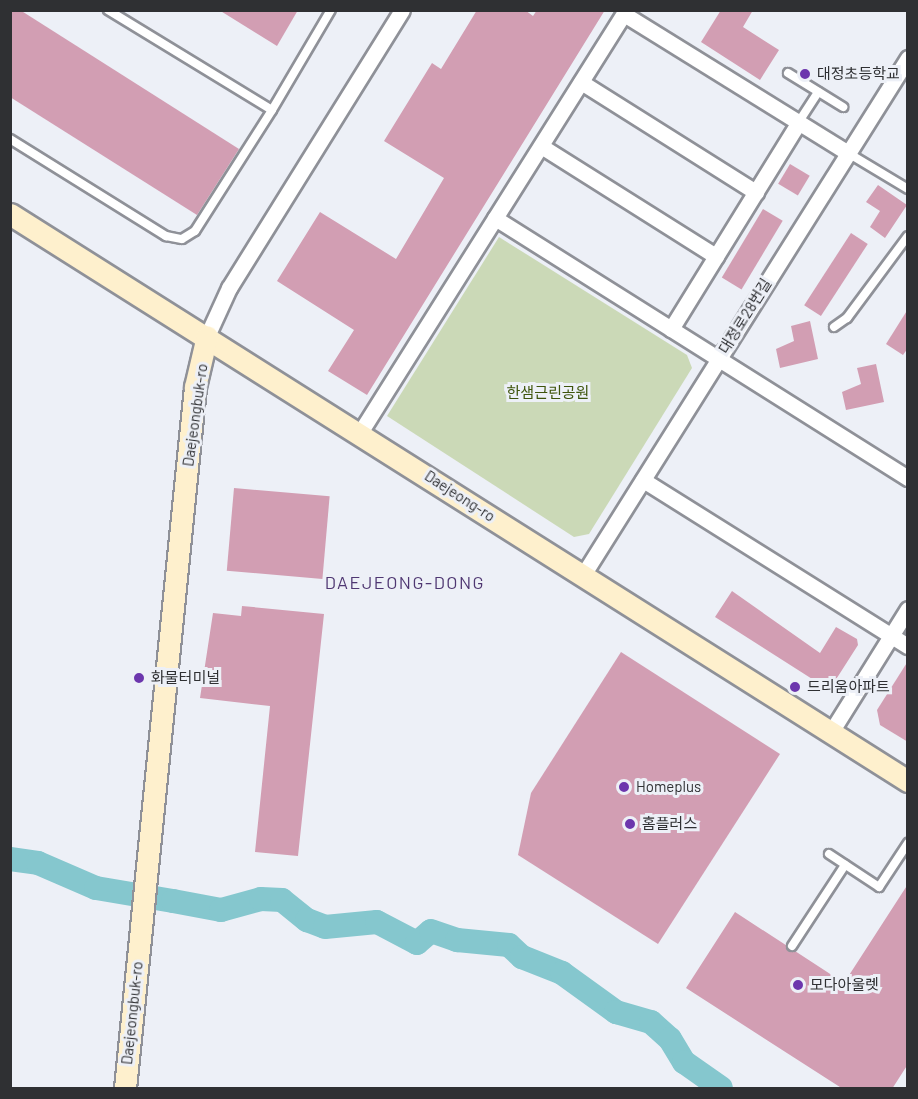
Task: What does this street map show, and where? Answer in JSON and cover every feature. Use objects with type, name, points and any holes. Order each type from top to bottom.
[{"type":"street","name":"Daejeongbuk-ro","points":[[125,1089],[195,387],[207,336],[229,288],[402,10]]},
{"type":"street","points":[[361,431],[624,14],[848,153]]},
{"type":"street","name":"대정로28번길","points":[[583,575],[908,58]]},
{"type":"street","points":[[581,82],[756,192]]},
{"type":"street","points":[[671,329],[798,123]]},
{"type":"street","points":[[541,146],[716,256]]},
{"type":"street","name":"Daejeong-ro","points":[[10,214],[361,431],[908,781]]},
{"type":"street","points":[[495,218],[908,478]]},
{"type":"street","points":[[643,480],[908,646]]},
{"type":"street","points":[[831,732],[908,609]]},
{"type":"lane","points":[[108,10],[272,110]]},
{"type":"lane","points":[[10,139],[166,236],[182,239],[195,231],[272,110],[331,10]]},
{"type":"lane","points":[[788,73],[843,107]]},
{"type":"lane","points":[[798,123],[818,92]]},
{"type":"lane","points":[[848,153],[908,189]]},
{"type":"lane","points":[[834,327],[847,318],[908,236]]},
{"type":"lane","points":[[829,854],[879,886],[908,843]]},
{"type":"lane","points":[[792,946],[845,865]]},
{"type":"green space","name":"한샘근린공원","points":[[499,237],[687,355],[692,368],[589,534],[574,537],[387,416]]},
{"type":"building","points":[[10,10],[20,10],[239,149],[197,215],[10,97]]},
{"type":"building","points":[[219,10],[298,10],[277,46]]},
{"type":"building","points":[[477,10],[525,10],[533,16],[537,10],[605,10],[367,395],[328,371],[354,330],[277,281],[320,212],[396,259],[444,178],[384,141],[432,63],[441,69]]},
{"type":"building","points":[[721,10],[753,10],[743,27],[779,50],[760,80],[701,42]]},
{"type":"building","points":[[790,164],[810,176],[798,196],[778,184]]},
{"type":"building","points":[[878,185],[907,205],[885,238],[870,227],[880,211],[866,202]]},
{"type":"building","points":[[763,209],[783,221],[742,289],[722,278]]},
{"type":"building","points":[[851,233],[868,244],[821,316],[804,305]]},
{"type":"building","points":[[908,309],[908,348],[903,355],[886,344]]},
{"type":"building","points":[[810,321],[818,359],[780,368],[776,349],[794,341],[791,326]]},
{"type":"building","points":[[876,364],[884,402],[846,410],[842,392],[861,384],[857,368]]},
{"type":"building","points":[[234,488],[330,496],[322,579],[227,571]]},
{"type":"building","points":[[732,591],[820,653],[836,627],[857,639],[858,645],[835,681],[820,684],[715,617]]},
{"type":"building","points":[[242,606],[324,614],[298,856],[255,852],[270,706],[200,698],[213,613],[241,616]]},
{"type":"building","name":"홈플러스","points":[[621,652],[780,754],[658,944],[518,855],[531,793]]},
{"type":"building","points":[[908,661],[908,742],[880,725],[877,710]]},
{"type":"building","name":"모다아울렛","points":[[908,884],[908,1064],[892,1089],[843,1089],[686,988],[735,912],[844,983]]},
{"type":"waterway","points":[[10,859],[38,863],[96,888],[221,910],[261,899],[282,900],[307,920],[325,927],[377,922],[417,943],[431,931],[457,940],[509,945],[522,957],[562,973],[616,1012],[651,1022],[670,1039],[684,1062],[721,1088]]},
{"type":"place","name":"대정초등학교","points":[[805,74]]},
{"type":"place","name":"화물터미널","points":[[139,678]]},
{"type":"place","name":"드리움아파트","points":[[795,687]]},
{"type":"place","name":"Homeplus","points":[[624,787]]},
{"type":"place","name":"홈플러스","points":[[630,824]]},
{"type":"place","name":"모다아울렛","points":[[798,985]]},
{"type":"district","name":"DAEJEONG-DONG","points":[[405,582]]}]
